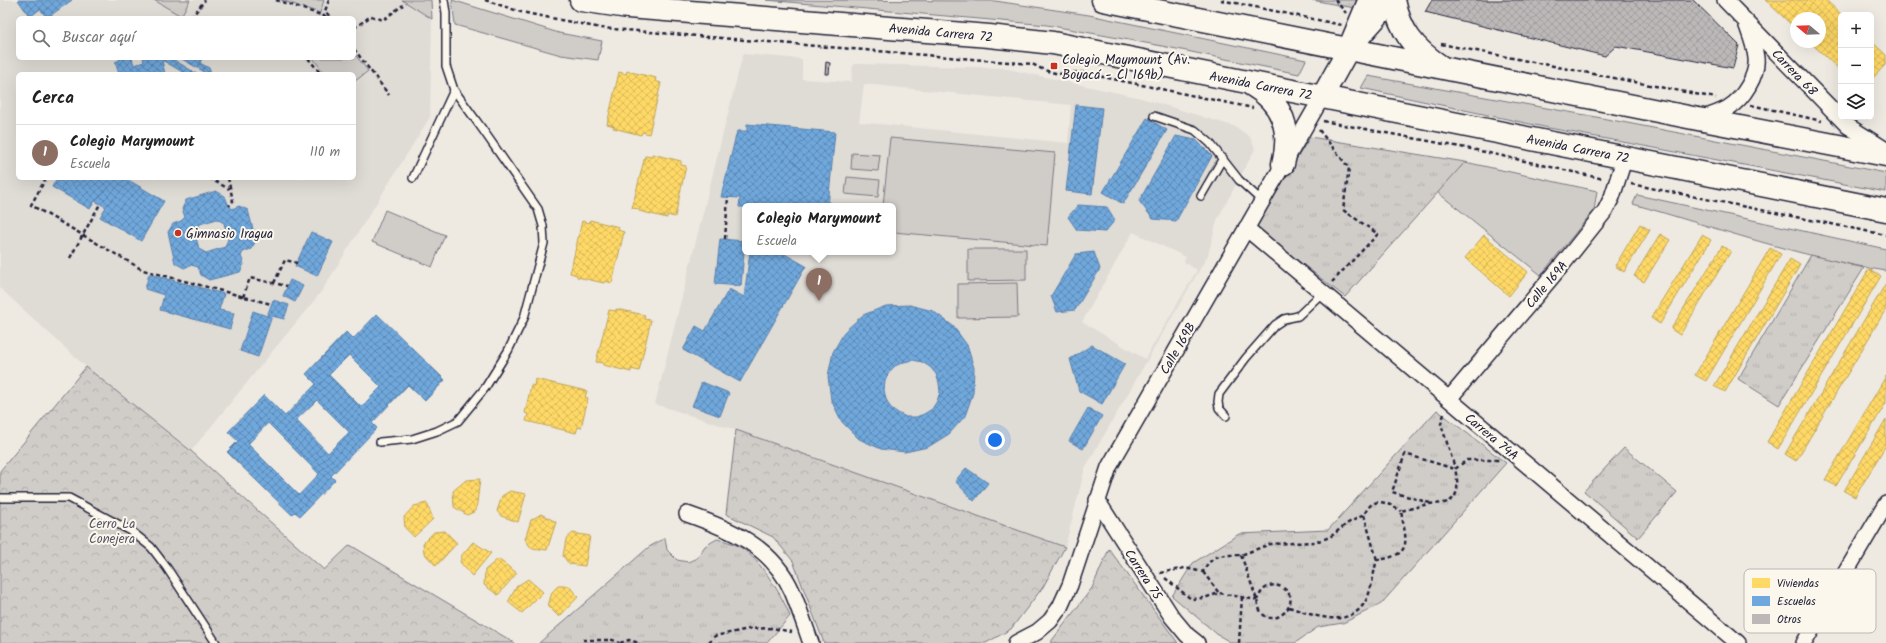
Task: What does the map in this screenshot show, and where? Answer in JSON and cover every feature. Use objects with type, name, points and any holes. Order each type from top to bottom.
[{"type":"highway","name":"Avenida Carrera 72","points":[[581,0],[628,7],[988,36],[1053,43],[1250,84],[1626,157],[1886,210]]},
{"type":"highway","points":[[1103,0],[1698,120],[1886,155]]},
{"type":"highway","points":[[1393,0],[1398,18],[1407,36],[1424,56],[1446,70]]},
{"type":"highway","points":[[1250,84],[1262,91],[1273,101],[1281,114],[1287,134],[1287,149],[1283,164]]},
{"type":"main road","name":"Calle 169B","points":[[1322,97],[1348,50],[1369,0]]},
{"type":"main road","name":"Calle 169B","points":[[1348,50],[1393,0]]},
{"type":"street","name":"Carrera 68","points":[[1727,1],[1848,126],[1886,150]]},
{"type":"street","name":"Carrera 68","points":[[1698,120],[1729,107],[1736,102],[1749,84],[1755,72],[1757,60],[1755,46],[1744,19]]},
{"type":"street","name":"Calle 169B","points":[[1016,643],[1037,632],[1050,621],[1060,607],[1070,585],[1097,500],[1111,463],[1322,97]]},
{"type":"street","name":"Calle 169A","points":[[1449,399],[1562,265],[1597,221],[1609,204],[1626,157]]},
{"type":"street","name":"Carrera 74A","points":[[1246,228],[1738,643]]},
{"type":"street","name":"Carrera 75","points":[[1097,500],[1172,617],[1187,635],[1197,643]]},
{"type":"street","points":[[1848,569],[1886,504]]},
{"type":"street","points":[[686,514],[726,528],[756,546],[766,554],[779,568],[792,590],[811,643]]},
{"type":"street","points":[[1804,643],[1810,633]]},
{"type":"lane","points":[[380,442],[412,439],[437,431],[458,420],[463,415],[485,388],[508,351],[524,318],[544,243],[543,226],[538,209],[454,90],[446,66],[446,13],[444,0]]},
{"type":"lane","points":[[413,178],[454,90]]},
{"type":"lane","points":[[1154,116],[1195,130],[1223,158],[1239,180],[1262,201]]},
{"type":"lane","points":[[1201,196],[1223,158]]},
{"type":"lane","points":[[1226,416],[1219,408],[1219,394],[1246,358],[1275,326],[1284,319],[1298,316],[1322,293]]},
{"type":"lane","points":[[0,498],[69,498],[131,531],[151,547],[216,643]]},
{"type":"path","points":[[193,16],[205,0]]},
{"type":"path","points":[[276,0],[324,16]]},
{"type":"path","points":[[329,0],[325,11],[329,16]]},
{"type":"path","points":[[485,0],[521,12],[601,28],[1032,64],[1044,70],[1059,74],[1079,72],[1254,109]]},
{"type":"path","points":[[1220,0],[1357,28]]},
{"type":"path","points":[[356,27],[371,16],[383,20],[403,5]]},
{"type":"path","points":[[1434,43],[1736,102],[1848,126]]},
{"type":"path","points":[[356,52],[389,95]]},
{"type":"path","points":[[310,60],[319,72]]},
{"type":"path","points":[[1310,119],[1476,150],[1617,182],[1886,235]]},
{"type":"path","points":[[1310,119],[1349,168],[1343,210],[1378,234],[1322,293]]},
{"type":"path","points":[[45,180],[31,206],[143,270],[271,304]]},
{"type":"path","points":[[213,180],[230,189]]},
{"type":"path","points":[[228,180],[233,201],[229,206]]},
{"type":"path","points":[[725,239],[728,197]]},
{"type":"path","points":[[70,258],[100,204]]},
{"type":"path","points":[[274,283],[285,260],[297,263]]},
{"type":"path","points":[[243,297],[250,278],[287,286]]},
{"type":"path","points":[[1289,607],[1318,617],[1332,619],[1358,611],[1365,601],[1377,560],[1364,515],[1367,508],[1375,502],[1382,502],[1401,511],[1430,503],[1445,503],[1451,500],[1457,492],[1458,484],[1455,469],[1441,424],[1449,399]]},
{"type":"path","points":[[1430,503],[1392,492],[1404,454],[1455,469]]},
{"type":"path","points":[[1455,469],[1467,460],[1520,459]]},
{"type":"path","points":[[1377,560],[1397,556],[1404,548],[1406,540],[1401,511]]},
{"type":"path","points":[[1203,572],[1208,563],[1216,557],[1241,555],[1270,544],[1316,542],[1330,537],[1348,522],[1364,515]]},
{"type":"path","points":[[1241,555],[1257,600],[1258,607],[1263,614],[1270,618],[1278,617],[1284,614],[1289,607],[1290,598],[1286,590],[1278,585],[1264,588],[1257,600]]},
{"type":"path","points":[[1219,593],[1203,572],[1185,568],[1159,574],[1192,599],[1204,598],[1219,593],[1257,600]]},
{"type":"path","points":[[1239,643],[1242,597]]},
{"type":"path","points":[[709,643],[715,636],[749,629],[773,628],[795,632]]},
{"type":"path","points":[[583,640],[613,640],[619,643],[629,640],[639,643]]},
{"type":"shaded area","name":"Gimnasio Iragua","points":[[0,0],[402,0],[432,19],[430,117],[321,292],[191,451],[86,367],[0,288]]},
{"type":"shaded area","points":[[743,54],[802,59],[802,79],[851,82],[853,66],[855,64],[1003,68],[1141,98],[1236,127],[1250,137],[1255,149],[1217,220],[1208,255],[1085,468],[1065,547],[736,430],[655,404]],"holes":[[[864,84],[1071,105],[1068,143],[859,122]],[[890,139],[1047,246],[896,232],[896,255],[742,255],[742,203],[883,203]],[[1133,232],[1186,257],[1184,262],[1197,270],[1145,359],[1082,322]]]},
{"type":"green space","points":[[154,0],[190,0],[181,16]]},
{"type":"green space","points":[[281,0],[324,0],[320,13]]},
{"type":"green space","points":[[402,0],[431,0],[432,19]]},
{"type":"green space","points":[[452,0],[559,33],[602,41],[598,60],[561,55],[455,25]]},
{"type":"green space","points":[[766,0],[995,1],[1089,15],[1306,60],[1299,74],[1162,46],[1047,25]]},
{"type":"green space","points":[[1312,0],[1358,0],[1354,8]]},
{"type":"green space","points":[[356,56],[368,71],[356,80],[356,72],[324,72],[314,60],[356,60]]},
{"type":"green space","points":[[1368,76],[1591,116],[1886,173],[1886,192],[1549,128],[1361,88]]},
{"type":"green space","points":[[1310,137],[1465,162],[1345,297],[1255,227]]},
{"type":"green space","points":[[890,138],[1055,153],[1047,246],[896,232],[896,203],[883,203]]},
{"type":"green space","points":[[852,153],[880,155],[878,171],[851,169]]},
{"type":"green space","points":[[1465,162],[1597,191],[1594,210],[1541,275],[1437,192]]},
{"type":"green space","points":[[847,177],[880,180],[878,197],[845,194]]},
{"type":"green space","points":[[1637,195],[1886,249],[1886,271],[1790,250],[1633,204]]},
{"type":"green space","points":[[385,210],[445,235],[432,267],[372,242]]},
{"type":"green space","points":[[968,249],[1026,249],[1026,280],[968,281]]},
{"type":"green space","points":[[1811,255],[1864,268],[1779,405],[1738,379]]},
{"type":"green space","points":[[1017,283],[1018,317],[958,318],[958,284]]},
{"type":"green space","name":"Cerro La Conejera","points":[[86,367],[191,451],[324,570],[350,545],[515,643],[0,643],[0,471]]},
{"type":"green space","points":[[1437,410],[1506,463],[1381,604],[1343,623],[1318,627],[1295,643],[1232,643],[1218,635],[1172,596],[1193,563],[1239,534],[1328,530]]},
{"type":"green space","points":[[736,430],[1065,547],[1043,587],[1011,629],[986,643],[824,643],[793,561],[773,537],[726,514]]},
{"type":"green space","points":[[1624,448],[1677,492],[1638,538],[1584,491]]},
{"type":"green space","points":[[665,538],[667,550],[677,560],[688,562],[697,558],[705,546],[717,539],[740,547],[755,560],[770,578],[782,598],[790,616],[767,643],[539,643],[649,547]]},
{"type":"green space","points":[[1109,549],[1178,643],[1050,643],[1092,588]]},
{"type":"building: Viviendas","points":[[1765,0],[1826,0],[1839,12],[1838,68],[1816,48],[1826,48],[1826,12],[1790,12],[1790,23]]},
{"type":"building: Viviendas","points":[[1874,44],[1886,55],[1886,64],[1874,77]]},
{"type":"building: Viviendas","points":[[627,71],[656,78],[655,81],[661,83],[649,134],[642,132],[641,135],[613,128],[614,126],[607,124],[619,72],[626,74]]},
{"type":"building: Viviendas","points":[[652,154],[681,161],[681,165],[686,166],[675,217],[667,215],[667,218],[632,208],[645,156],[652,157]]},
{"type":"building: Viviendas","points":[[590,220],[619,227],[618,230],[624,232],[612,283],[605,281],[604,283],[577,277],[577,275],[570,273],[582,221],[589,223]]},
{"type":"building: Viviendas","points":[[1640,224],[1650,230],[1624,272],[1615,266]]},
{"type":"building: Viviendas","points":[[1660,234],[1670,240],[1644,282],[1634,276]]},
{"type":"building: Viviendas","points":[[1484,235],[1528,272],[1509,296],[1465,258]]},
{"type":"building: Viviendas","points":[[1702,235],[1711,240],[1660,324],[1651,318]]},
{"type":"building: Viviendas","points":[[1722,246],[1731,251],[1680,335],[1671,329]]},
{"type":"building: Viviendas","points":[[1770,248],[1781,254],[1706,381],[1695,375]]},
{"type":"building: Viviendas","points":[[1790,259],[1800,265],[1725,392],[1714,386]]},
{"type":"building: Viviendas","points":[[1869,269],[1881,276],[1778,449],[1767,442]]},
{"type":"building: Viviendas","points":[[1886,283],[1886,309],[1796,461],[1785,454]]},
{"type":"building: Viviendas","points":[[616,309],[645,315],[644,319],[651,320],[639,371],[631,369],[631,372],[596,362],[609,310],[616,311]]},
{"type":"building: Viviendas","points":[[1886,376],[1886,403],[1836,486],[1825,480]]},
{"type":"building: Viviendas","points":[[535,379],[587,391],[585,397],[588,398],[581,428],[578,427],[576,433],[526,421],[528,414],[525,413],[531,385],[534,386]]},
{"type":"building: Viviendas","points":[[1886,419],[1886,445],[1855,497],[1844,491]]},
{"type":"building: Viviendas","points":[[480,479],[476,511],[467,515],[454,507],[453,491],[466,480]]},
{"type":"building: Viviendas","points":[[510,491],[526,494],[518,522],[501,516],[497,511],[502,496]]},
{"type":"building: Viviendas","points":[[427,503],[433,519],[414,537],[405,528],[404,517],[414,506]]},
{"type":"building: Viviendas","points":[[541,514],[556,522],[547,550],[531,548],[525,539],[531,520]]},
{"type":"building: Viviendas","points":[[445,531],[457,543],[436,566],[424,553],[423,543],[434,532]]},
{"type":"building: Viviendas","points":[[573,533],[590,536],[585,566],[569,564],[563,556],[566,539]]},
{"type":"building: Viviendas","points":[[473,542],[491,553],[472,576],[460,562],[462,555]]},
{"type":"building: Viviendas","points":[[498,559],[517,573],[498,595],[484,585],[485,570]]},
{"type":"building: Viviendas","points":[[528,579],[543,592],[522,613],[508,602],[517,586]]},
{"type":"building: Viviendas","points":[[558,586],[569,586],[578,597],[559,617],[548,606],[552,592]]},
{"type":"building: Escuelas","points":[[18,0],[72,0],[50,16],[45,16],[40,9],[29,16]]},
{"type":"building: Escuelas","points":[[120,60],[133,60],[134,65],[144,62],[144,60],[162,60],[165,72],[118,72],[115,62]]},
{"type":"building: Escuelas","points":[[162,60],[174,60],[194,72],[183,72]]},
{"type":"building: Escuelas","points":[[184,60],[201,60],[200,63],[209,68],[210,72],[202,72],[203,71]]},
{"type":"building: Escuelas","points":[[1076,105],[1102,108],[1092,194],[1066,191]]},
{"type":"building: Escuelas","points":[[1147,118],[1167,130],[1123,204],[1103,192]]},
{"type":"building: Escuelas","points":[[747,124],[835,132],[828,203],[742,203],[742,207],[739,207],[740,198],[721,197],[737,131],[747,131]]},
{"type":"building: Escuelas","points":[[1176,136],[1196,140],[1212,156],[1176,221],[1153,219],[1139,201]]},
{"type":"building: Escuelas","points":[[56,180],[128,180],[164,201],[141,241],[100,217],[106,207],[95,201],[90,209],[52,187]]},
{"type":"building: Escuelas","points":[[216,191],[225,196],[232,209],[239,206],[248,210],[256,241],[251,249],[243,252],[241,256],[244,264],[240,272],[209,280],[201,275],[198,267],[191,265],[184,268],[175,263],[168,232],[173,224],[181,221],[185,217],[182,209],[186,200]],"holes":[[[217,219],[224,223],[228,239],[225,247],[206,253],[199,249],[195,233],[200,224]]]},
{"type":"building: Escuelas","points":[[1078,205],[1107,207],[1115,220],[1105,232],[1077,230],[1068,217]]},
{"type":"building: Escuelas","points":[[311,232],[333,242],[317,276],[295,266]]},
{"type":"building: Escuelas","points":[[720,239],[742,241],[742,255],[744,255],[741,286],[715,284]]},
{"type":"building: Escuelas","points":[[1094,252],[1100,269],[1075,310],[1057,312],[1051,296],[1076,254]]},
{"type":"building: Escuelas","points":[[750,255],[786,255],[806,266],[740,382],[683,350],[696,326],[705,331],[729,289],[744,297]]},
{"type":"building: Escuelas","points":[[149,274],[224,294],[219,310],[234,313],[230,329],[160,310],[164,295],[145,289]]},
{"type":"building: Escuelas","points":[[290,280],[303,286],[295,302],[283,296]]},
{"type":"building: Escuelas","points":[[273,300],[289,305],[284,319],[272,316],[258,357],[240,351],[253,311],[267,316]]},
{"type":"building: Escuelas","points":[[910,305],[933,311],[953,326],[967,345],[974,368],[973,393],[965,416],[949,434],[928,447],[905,452],[881,449],[859,439],[842,422],[831,400],[828,376],[833,352],[845,331],[863,315],[886,306]],"holes":[[[913,360],[922,362],[930,367],[936,374],[940,392],[932,409],[916,417],[906,417],[890,407],[884,390],[885,381],[889,372],[895,366]]]},
{"type":"building: Escuelas","points":[[377,314],[445,380],[425,401],[408,385],[372,423],[377,428],[331,476],[335,480],[300,516],[295,512],[292,515],[227,452],[238,441],[228,432],[264,395],[285,416],[316,384],[306,374],[346,332],[353,339]],"holes":[[[349,355],[381,387],[361,407],[329,375]],[[317,400],[349,432],[328,453],[296,420]],[[268,423],[319,474],[299,495],[248,444]]]},
{"type":"building: Escuelas","points":[[1092,345],[1125,364],[1102,404],[1079,391],[1070,359]]},
{"type":"building: Escuelas","points":[[702,382],[729,393],[720,416],[692,406]]},
{"type":"building: Escuelas","points":[[1088,408],[1102,416],[1083,449],[1069,441]]},
{"type":"building: Escuelas","points":[[966,468],[988,483],[974,501],[955,481]]},
{"type":"building: Otros","points":[[1432,0],[1693,0],[1739,45],[1733,68],[1616,46],[1605,56],[1425,12]]},
{"type":"building: Otros","points":[[826,62],[830,63],[829,74],[825,74]]},
{"type":"place","name":"Colegio Maymount (Av. Boyacá - Cl 169b)","points":[[1054,66]]},
{"type":"place","name":"Gimnasio Iragua","points":[[178,233]]},
{"type":"place","name":"Colegio Marymount","points":[[819,301]]}]
